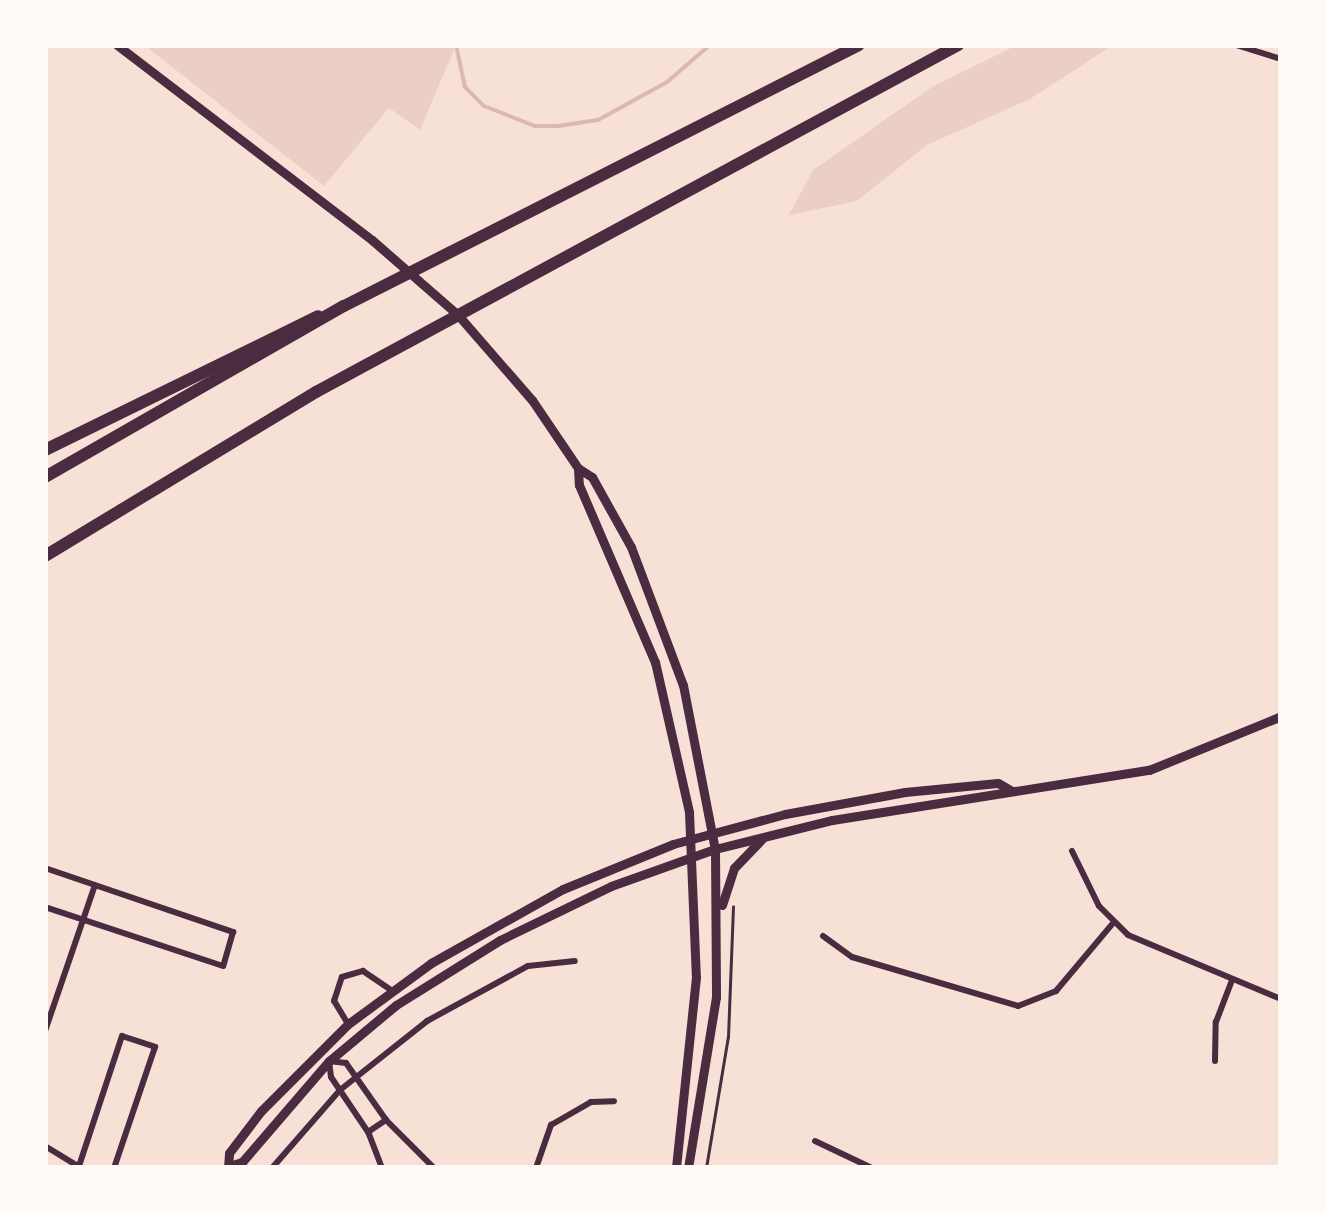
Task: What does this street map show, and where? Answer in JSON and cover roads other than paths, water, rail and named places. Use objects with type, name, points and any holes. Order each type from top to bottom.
[{"type":"highway","points":[[45,477],[344,306],[859,45]]},
{"type":"highway","points":[[45,556],[333,382],[958,45]]},
{"type":"highway","points":[[45,450],[284,329],[344,306]]},
{"type":"main road","points":[[117,45],[372,240],[489,348],[578,468],[592,477],[619,524],[663,622],[697,740],[714,849],[719,922],[713,1034],[688,1168]]},
{"type":"main road","points":[[578,468],[579,486],[644,631],[674,730],[692,837],[696,977],[676,1168]]},
{"type":"main road","points":[[644,631],[663,622]]},
{"type":"main road","points":[[1010,790],[998,784],[883,795],[712,832],[563,888],[390,990],[348,1024],[261,1111],[229,1153],[228,1167],[242,1162],[329,1061],[396,1005],[500,940],[694,855],[765,836],[1000,797],[1010,790],[1166,766],[1281,716]]},
{"type":"main road","points":[[719,922],[734,868],[765,836]]},
{"type":"street","points":[[1236,45],[1281,59]]},
{"type":"street","points":[[1072,851],[1112,924],[1160,953],[1281,998]]},
{"type":"street","points":[[45,868],[234,932],[223,966],[45,906]]},
{"type":"street","points":[[45,1032],[95,885]]},
{"type":"street","points":[[824,936],[852,956],[1018,1006],[1056,991],[1112,924]]},
{"type":"street","points":[[272,1168],[340,1090],[484,987],[545,961],[575,961]]},
{"type":"street","points":[[348,1024],[334,1001],[342,978],[363,971],[390,990]]},
{"type":"street","points":[[1215,1061],[1216,1022],[1232,980]]},
{"type":"street","points":[[45,1146],[80,1167],[122,1036],[155,1046],[114,1168]]},
{"type":"street","points":[[382,1168],[368,1132],[340,1090],[329,1061],[346,1063],[386,1120],[434,1168]]},
{"type":"street","points":[[536,1168],[551,1125],[591,1102],[614,1101]]},
{"type":"street","points":[[368,1132],[386,1120]]},
{"type":"street","points":[[815,1141],[872,1168]]},
{"type":"waterway","points":[[456,45],[465,87],[484,106],[535,126],[598,120],[667,82],[710,45]]}]
